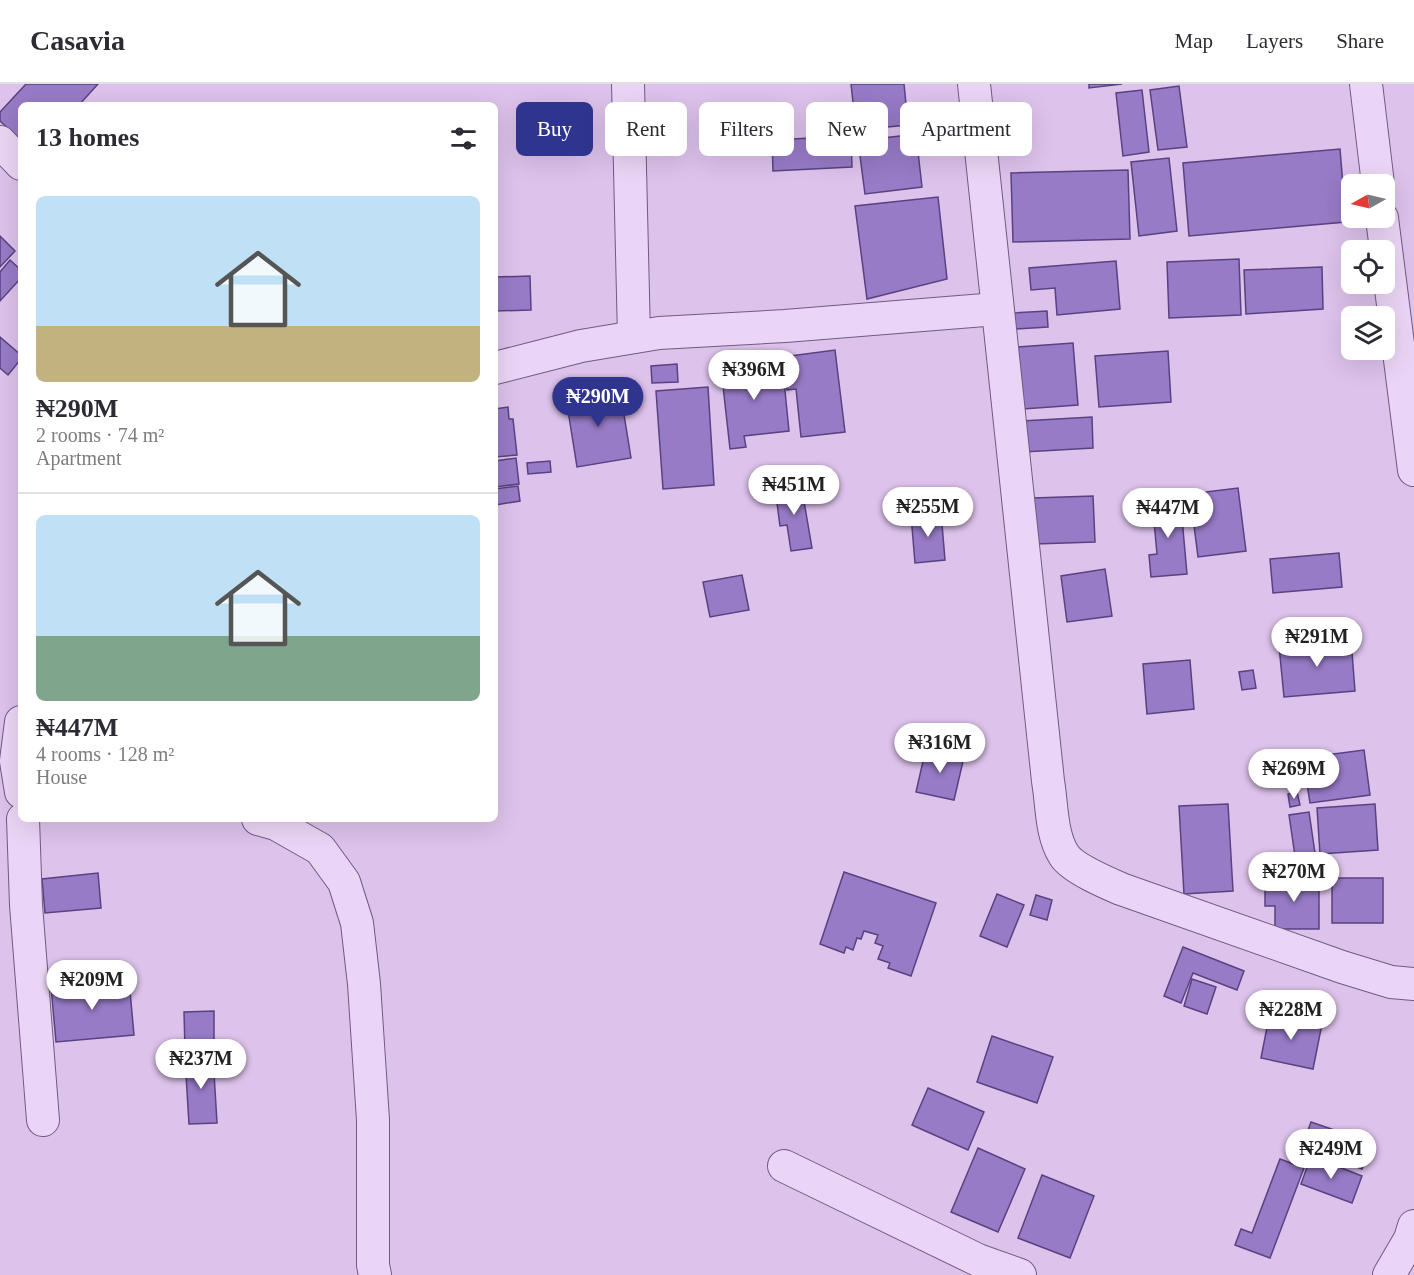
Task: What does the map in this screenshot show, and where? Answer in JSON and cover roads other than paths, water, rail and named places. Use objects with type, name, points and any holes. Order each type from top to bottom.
[{"type":"street","points":[[628,84],[634,337]]},
{"type":"street","points":[[974,84],[1048,781],[1057,841],[1065,858],[1096,879],[1121,889],[1342,967],[1391,982],[1414,984]]},
{"type":"street","points":[[1366,84],[1377,174]]},
{"type":"street","points":[[0,142],[18,161]]},
{"type":"street","points":[[1386,228],[1402,273],[1414,470]]},
{"type":"street","points":[[498,367],[581,346],[659,333],[785,326],[997,309]]},
{"type":"street","points":[[18,745],[16,761],[18,773]]},
{"type":"street","points":[[23,822],[13,905],[44,1120]]},
{"type":"street","points":[[269,822],[320,849],[344,882],[357,923],[364,984],[373,1120],[373,1265],[375,1275]]},
{"type":"street","points":[[784,1166],[978,1260],[1020,1275]]},
{"type":"street","points":[[1389,1275],[1410,1239],[1414,1226]]}]
